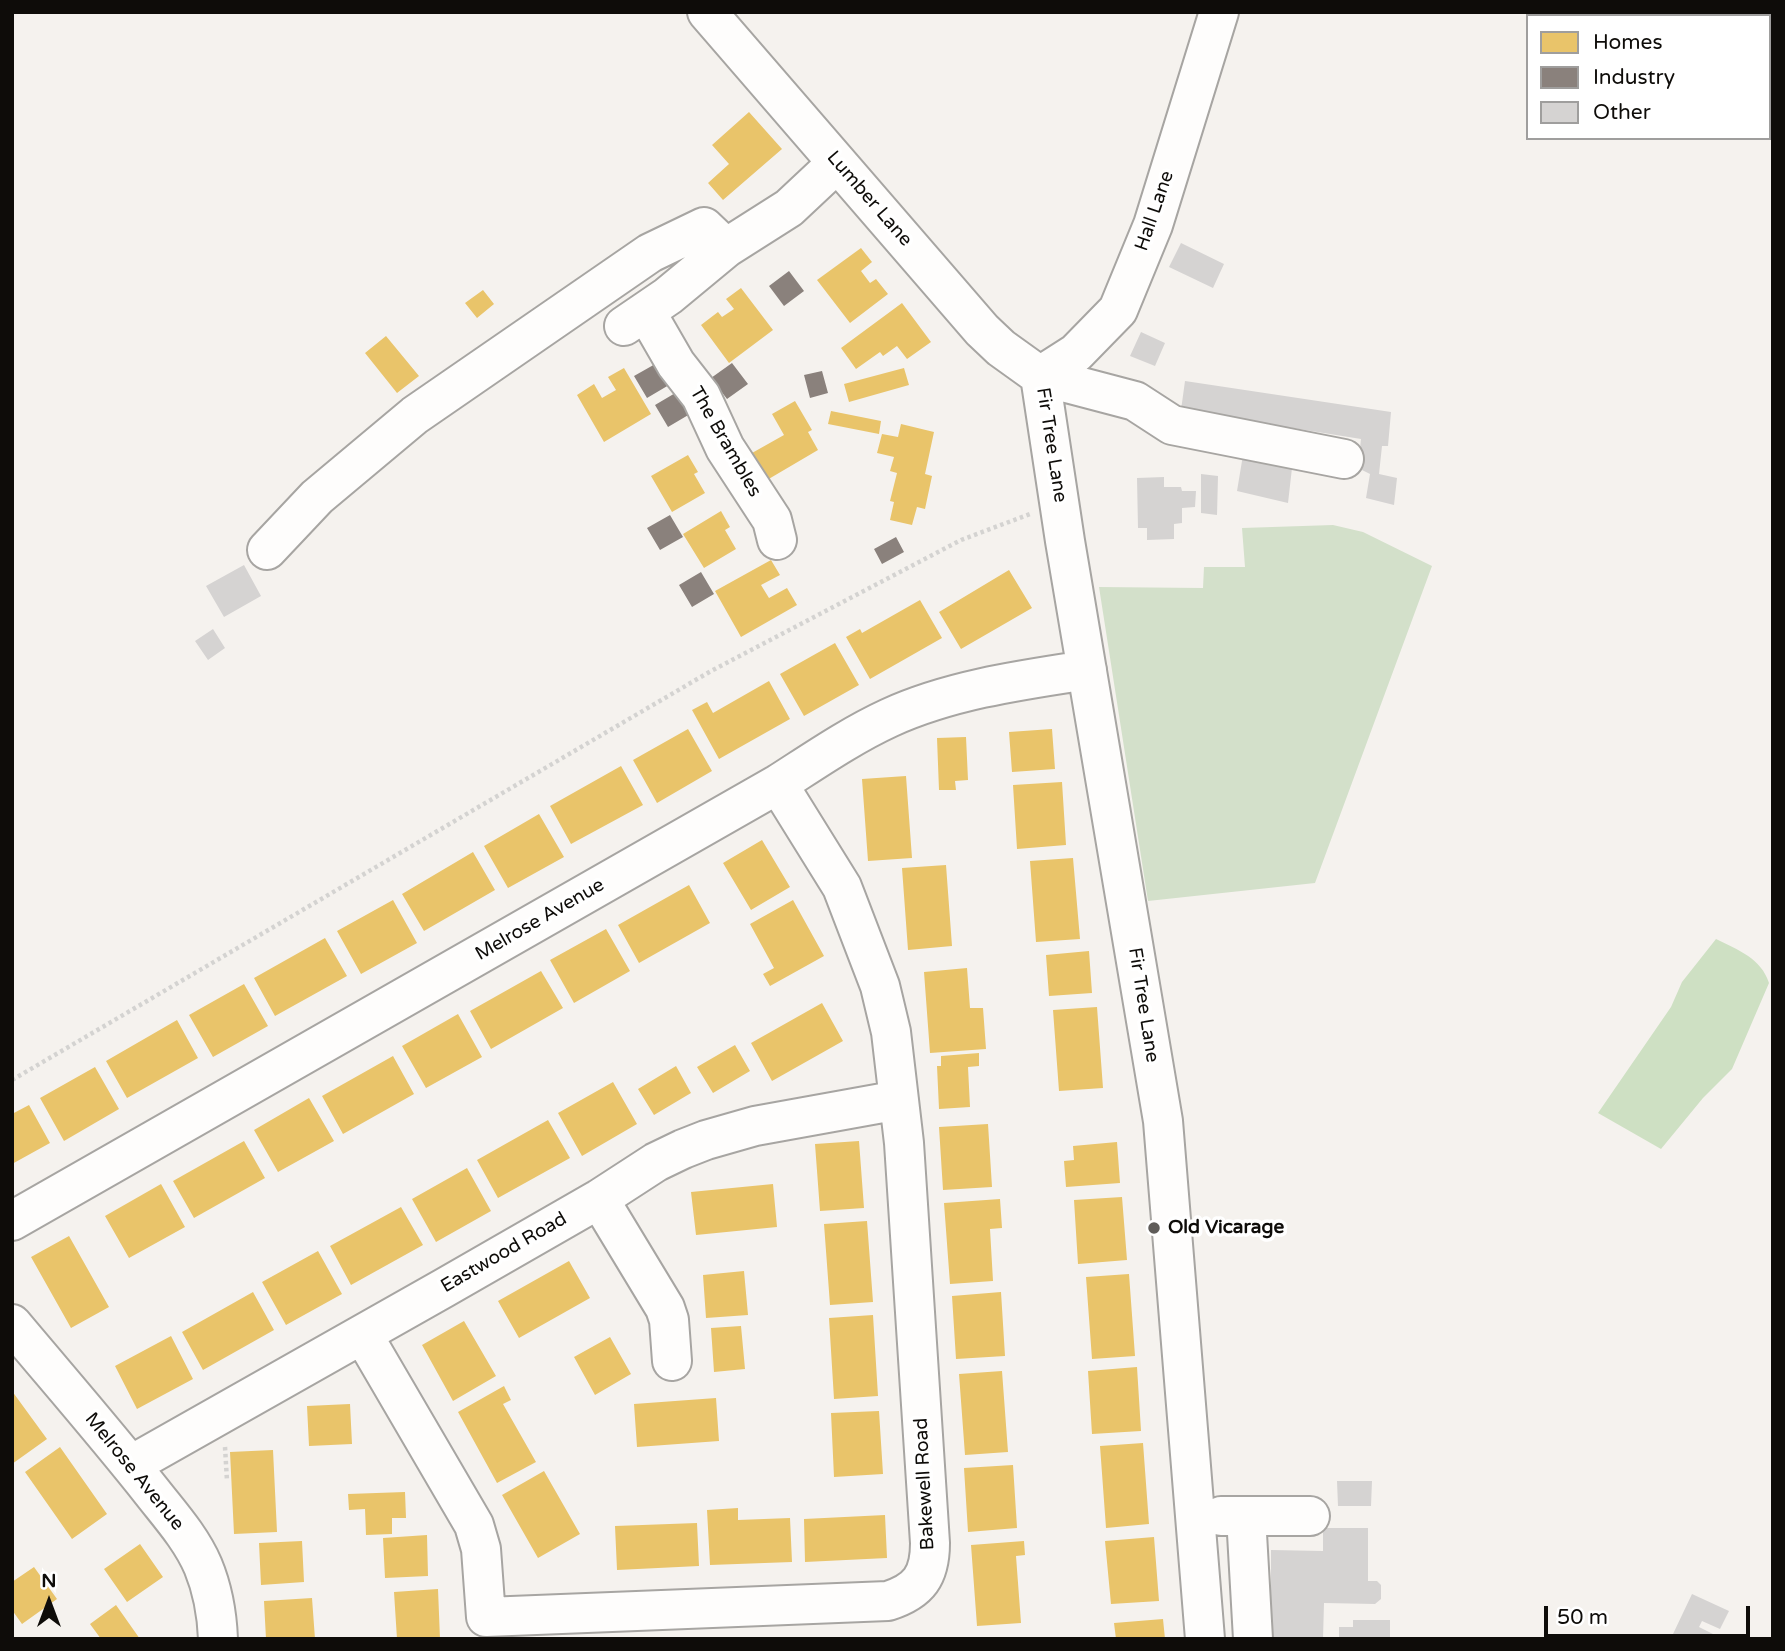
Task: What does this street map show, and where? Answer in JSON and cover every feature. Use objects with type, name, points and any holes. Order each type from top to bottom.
[{"type":"street","name":"Lumber Lane","points":[[706,12],[982,330],[1040,376]]},
{"type":"street","name":"Hall Lane","points":[[1040,376],[1076,353],[1118,310],[1153,225],[1219,12]]},
{"type":"street","name":"The Brambles","points":[[777,540],[772,520],[725,448],[701,396],[635,319],[726,248],[789,208],[837,163]]},
{"type":"street","points":[[267,550],[317,497],[415,415],[650,253],[704,227],[726,248]]},
{"type":"street","points":[[1040,376],[1135,401],[1172,425],[1345,459]]},
{"type":"street","name":"Fir Tree Lane","points":[[1040,376],[1163,1121],[1205,1639]]},
{"type":"street","name":"Melrose Avenue","points":[[12,1221],[778,784],[867,729],[914,708],[963,694],[1087,670]]},
{"type":"street","name":"Bakewell Road","points":[[363,1335],[474,1525],[481,1549],[486,1617],[874,1601],[900,1597],[910,1592],[925,1576],[929,1565],[930,1543],[899,1100],[886,1010],[858,925],[831,865],[778,784]]},
{"type":"street","name":"Eastwood Road","points":[[131,1465],[363,1335],[598,1199],[656,1162],[706,1140],[755,1126],[899,1100]]},
{"type":"street","points":[[598,1199],[665,1308],[670,1320],[672,1362]]},
{"type":"street","name":"Melrose Avenue","points":[[12,1324],[131,1465],[189,1540],[203,1565],[214,1602],[218,1639]]},
{"type":"street","points":[[1194,1516],[1310,1516]]},
{"type":"street","points":[[1245,1516],[1253,1639]]},
{"type":"path","points":[[12,1080],[711,671],[961,540],[1060,502]]},
{"type":"path","points":[[225,1443],[227,1481]]},
{"type":"green space","points":[[1333,525],[1363,532],[1432,566],[1315,883],[1148,901],[1099,587],[1203,588],[1204,567],[1245,567],[1242,528]]},
{"type":"green space","points":[[1716,939],[1755,961],[1769,983],[1732,1069],[1703,1098],[1661,1149],[1598,1113],[1671,1007],[1682,982]]},
{"type":"building: Homes","points":[[749,112],[782,149],[723,200],[708,183],[729,164],[712,145]]},
{"type":"building: Homes","points":[[861,248],[872,262],[861,271],[870,283],[876,279],[888,294],[850,323],[817,280]]},
{"type":"building: Homes","points":[[741,288],[773,330],[729,363],[701,325],[718,312],[722,317],[734,309],[726,299]]},
{"type":"building: Homes","points":[[483,290],[494,304],[477,318],[465,303]]},
{"type":"building: Homes","points":[[902,303],[931,342],[907,359],[897,346],[883,356],[880,352],[856,369],[841,348]]},
{"type":"building: Homes","points":[[386,336],[419,376],[397,393],[365,353]]},
{"type":"building: Homes","points":[[624,368],[651,414],[604,442],[577,395],[594,384],[602,398],[616,390],[608,377]]},
{"type":"building: Homes","points":[[904,368],[909,385],[849,402],[844,384]]},
{"type":"building: Homes","points":[[795,401],[812,430],[808,432],[818,450],[767,480],[752,453],[784,435],[772,414]]},
{"type":"building: Homes","points":[[831,411],[881,421],[879,434],[828,424]]},
{"type":"building: Homes","points":[[901,424],[934,432],[925,474],[932,476],[925,509],[917,507],[912,525],[890,520],[894,502],[890,501],[897,473],[890,471],[894,457],[877,453],[882,434],[898,437]]},
{"type":"building: Homes","points":[[688,455],[698,472],[694,474],[705,493],[672,512],[651,476]]},
{"type":"building: Homes","points":[[721,511],[730,527],[725,530],[736,549],[704,568],[683,534]]},
{"type":"building: Homes","points":[[771,560],[780,575],[761,585],[769,598],[787,588],[797,605],[741,637],[715,591]]},
{"type":"building: Homes","points":[[1009,570],[1032,608],[961,649],[939,612]]},
{"type":"building: Homes","points":[[920,600],[942,638],[870,679],[846,637],[860,629],[862,633]]},
{"type":"building: Homes","points":[[835,643],[859,685],[804,716],[780,674]]},
{"type":"building: Homes","points":[[769,681],[790,719],[719,759],[692,710],[707,702],[713,713]]},
{"type":"building: Homes","points":[[688,729],[712,771],[657,803],[633,760]]},
{"type":"building: Homes","points":[[1052,729],[1055,769],[1012,772],[1009,732]]},
{"type":"building: Homes","points":[[966,737],[968,780],[955,781],[956,790],[939,790],[937,738]]},
{"type":"building: Homes","points":[[621,766],[643,805],[571,844],[550,806]]},
{"type":"building: Homes","points":[[906,776],[912,858],[868,861],[862,779]]},
{"type":"building: Homes","points":[[1062,782],[1066,845],[1017,849],[1013,785]]},
{"type":"building: Homes","points":[[539,814],[564,857],[508,888],[484,846]]},
{"type":"building: Homes","points":[[762,840],[790,887],[751,910],[723,863]]},
{"type":"building: Homes","points":[[473,852],[495,890],[424,931],[402,894]]},
{"type":"building: Homes","points":[[1073,858],[1080,939],[1036,942],[1030,861]]},
{"type":"building: Homes","points":[[946,865],[952,946],[908,950],[902,868]]},
{"type":"building: Homes","points":[[689,885],[710,923],[639,963],[618,925]]},
{"type":"building: Homes","points":[[393,900],[417,943],[361,974],[337,931]]},
{"type":"building: Homes","points":[[793,900],[824,956],[770,986],[763,974],[774,968],[750,924]]},
{"type":"building: Homes","points":[[606,929],[630,971],[574,1003],[550,960]]},
{"type":"building: Homes","points":[[325,938],[347,976],[275,1016],[254,978]]},
{"type":"building: Homes","points":[[1089,951],[1092,993],[1049,996],[1046,955]]},
{"type":"building: Homes","points":[[967,968],[970,1008],[983,1008],[986,1049],[930,1053],[924,972]]},
{"type":"building: Homes","points":[[541,971],[563,1008],[491,1049],[470,1011]]},
{"type":"building: Homes","points":[[244,984],[268,1026],[213,1057],[189,1015]]},
{"type":"building: Homes","points":[[822,1003],[843,1041],[772,1081],[751,1043]]},
{"type":"building: Homes","points":[[1097,1007],[1103,1088],[1059,1091],[1053,1010]]},
{"type":"building: Homes","points":[[458,1014],[482,1057],[426,1088],[402,1046]]},
{"type":"building: Homes","points":[[177,1020],[198,1058],[127,1098],[106,1061]]},
{"type":"building: Homes","points":[[735,1045],[750,1071],[713,1093],[697,1067]]},
{"type":"building: Homes","points":[[979,1053],[979,1066],[968,1067],[970,1107],[939,1109],[937,1066],[941,1066],[941,1056]]},
{"type":"building: Homes","points":[[393,1056],[414,1094],[343,1134],[322,1096]]},
{"type":"building: Homes","points":[[676,1066],[691,1093],[654,1115],[638,1089]]},
{"type":"building: Homes","points":[[95,1067],[119,1109],[64,1141],[40,1098]]},
{"type":"building: Homes","points":[[613,1082],[637,1124],[582,1156],[558,1113]]},
{"type":"building: Homes","points":[[309,1098],[334,1141],[278,1172],[254,1130]]},
{"type":"building: Homes","points":[[29,1105],[50,1143],[12,1164],[12,1114]]},
{"type":"building: Homes","points":[[548,1120],[570,1158],[498,1198],[477,1160]]},
{"type":"building: Homes","points":[[988,1124],[992,1187],[943,1190],[939,1127]]},
{"type":"building: Homes","points":[[244,1141],[265,1178],[194,1218],[173,1181]]},
{"type":"building: Homes","points":[[859,1141],[864,1208],[820,1211],[815,1144]]},
{"type":"building: Homes","points":[[1117,1142],[1120,1183],[1066,1187],[1064,1161],[1074,1160],[1073,1146]]},
{"type":"building: Homes","points":[[467,1168],[491,1211],[436,1242],[412,1199]]},
{"type":"building: Homes","points":[[161,1184],[185,1227],[129,1258],[105,1216]]},
{"type":"building: Homes","points":[[773,1184],[777,1227],[696,1235],[691,1192]]},
{"type":"building: Homes","points":[[1122,1197],[1127,1260],[1078,1264],[1074,1200]]},
{"type":"building: Homes","points":[[1000,1199],[1002,1228],[990,1229],[993,1281],[950,1284],[944,1203]]},
{"type":"building: Homes","points":[[401,1207],[423,1245],[351,1285],[330,1246]]},
{"type":"building: Homes","points":[[867,1221],[873,1302],[830,1305],[824,1224]]},
{"type":"building: Homes","points":[[69,1236],[109,1307],[71,1328],[31,1257]]},
{"type":"building: Homes","points":[[318,1251],[342,1294],[286,1325],[262,1282]]},
{"type":"building: Homes","points":[[569,1261],[590,1298],[519,1338],[498,1301]]},
{"type":"building: Homes","points":[[744,1271],[748,1315],[706,1318],[703,1275]]},
{"type":"building: Homes","points":[[1129,1274],[1135,1356],[1092,1359],[1086,1277]]},
{"type":"building: Homes","points":[[253,1292],[274,1330],[203,1370],[182,1332]]},
{"type":"building: Homes","points":[[1001,1292],[1005,1356],[956,1359],[952,1296]]},
{"type":"building: Homes","points":[[873,1315],[878,1396],[834,1399],[829,1318]]},
{"type":"building: Homes","points":[[464,1321],[496,1376],[453,1401],[422,1345]]},
{"type":"building: Homes","points":[[741,1326],[745,1369],[714,1372],[711,1328]]},
{"type":"building: Homes","points":[[171,1336],[193,1379],[137,1409],[115,1366]]},
{"type":"building: Homes","points":[[610,1337],[631,1374],[595,1395],[574,1357]]},
{"type":"building: Homes","points":[[1137,1367],[1141,1431],[1092,1434],[1088,1371]]},
{"type":"building: Homes","points":[[1002,1371],[1008,1452],[965,1455],[959,1374]]},
{"type":"building: Homes","points":[[504,1386],[511,1400],[503,1404],[536,1462],[497,1483],[458,1412]]},
{"type":"building: Homes","points":[[12,1391],[47,1439],[12,1464]]},
{"type":"building: Homes","points":[[716,1398],[719,1441],[637,1447],[634,1404]]},
{"type":"building: Homes","points":[[350,1404],[352,1444],[309,1446],[307,1406]]},
{"type":"building: Homes","points":[[879,1411],[883,1474],[834,1477],[831,1413]]},
{"type":"building: Homes","points":[[1143,1443],[1149,1524],[1106,1528],[1100,1446]]},
{"type":"building: Homes","points":[[60,1447],[107,1514],[72,1539],[25,1472]]},
{"type":"building: Homes","points":[[273,1450],[277,1532],[234,1534],[230,1452]]},
{"type":"building: Homes","points":[[1013,1465],[1017,1528],[968,1532],[964,1468]]},
{"type":"building: Homes","points":[[544,1471],[580,1534],[538,1558],[502,1495]]},
{"type":"building: Homes","points":[[405,1492],[406,1518],[392,1518],[392,1534],[366,1535],[365,1509],[349,1510],[348,1494]]},
{"type":"building: Homes","points":[[738,1508],[738,1520],[790,1518],[792,1562],[710,1565],[707,1510]]},
{"type":"building: Homes","points":[[885,1515],[887,1558],[805,1562],[804,1519]]},
{"type":"building: Homes","points":[[697,1523],[699,1566],[617,1570],[615,1526]]},
{"type":"building: Homes","points":[[427,1535],[428,1576],[385,1578],[383,1538]]},
{"type":"building: Homes","points":[[1154,1537],[1159,1601],[1111,1604],[1105,1541]]},
{"type":"building: Homes","points":[[302,1541],[304,1582],[261,1585],[259,1543]]},
{"type":"building: Homes","points":[[1024,1541],[1025,1555],[1016,1556],[1021,1623],[977,1626],[971,1545]]},
{"type":"building: Homes","points":[[140,1544],[163,1577],[127,1602],[104,1569]]},
{"type":"building: Homes","points":[[34,1567],[57,1599],[22,1624],[12,1610],[12,1582]]},
{"type":"building: Homes","points":[[438,1589],[440,1639],[397,1639],[394,1592]]},
{"type":"building: Homes","points":[[312,1598],[315,1639],[266,1639],[264,1601]]},
{"type":"building: Homes","points":[[116,1605],[140,1639],[101,1639],[90,1624]]},
{"type":"building: Homes","points":[[1163,1619],[1165,1639],[1116,1639],[1114,1623]]},
{"type":"building: Industry","points":[[789,271],[804,291],[784,306],[769,286]]},
{"type":"building: Industry","points":[[657,363],[669,385],[647,398],[634,376]]},
{"type":"building: Industry","points":[[732,363],[748,384],[727,399],[711,378]]},
{"type":"building: Industry","points":[[822,371],[828,393],[810,398],[804,375]]},
{"type":"building: Industry","points":[[677,392],[690,414],[668,427],[655,405]]},
{"type":"building: Industry","points":[[670,515],[683,537],[660,550],[647,528]]},
{"type":"building: Industry","points":[[896,537],[904,552],[882,564],[874,549]]},
{"type":"building: Industry","points":[[701,572],[714,594],[692,607],[679,585]]},
{"type":"building: Other","points":[[1181,243],[1224,264],[1213,288],[1169,267]]},
{"type":"building: Other","points":[[1141,332],[1165,343],[1155,366],[1130,356]]},
{"type":"building: Other","points":[[1185,381],[1391,412],[1388,446],[1382,446],[1379,474],[1397,478],[1394,505],[1366,498],[1370,474],[1358,468],[1361,439],[1181,410]]},
{"type":"building: Other","points":[[1243,455],[1292,468],[1288,503],[1237,491]]},
{"type":"building: Other","points":[[1201,474],[1218,476],[1217,515],[1201,513]]},
{"type":"building: Other","points":[[1164,477],[1164,487],[1181,487],[1182,491],[1196,491],[1195,507],[1182,508],[1182,523],[1174,524],[1174,539],[1147,540],[1147,528],[1138,528],[1137,478]]},
{"type":"building: Other","points":[[244,565],[261,596],[224,617],[206,586]]},
{"type":"building: Other","points":[[213,629],[225,648],[208,660],[195,641]]},
{"type":"building: Other","points":[[1337,1481],[1372,1481],[1371,1506],[1338,1506]]},
{"type":"building: Other","points":[[1323,1528],[1368,1528],[1368,1581],[1377,1581],[1381,1585],[1381,1599],[1375,1604],[1324,1603],[1323,1639],[1271,1639],[1271,1550],[1323,1551]]},
{"type":"building: Other","points":[[1692,1594],[1729,1611],[1720,1629],[1702,1621],[1699,1627],[1723,1639],[1682,1639],[1673,1634]]},
{"type":"building: Other","points":[[1353,1620],[1390,1620],[1390,1639],[1339,1639],[1339,1627],[1353,1627]]},
{"type":"place","name":"Old Vicarage","points":[[1154,1228]]}]
